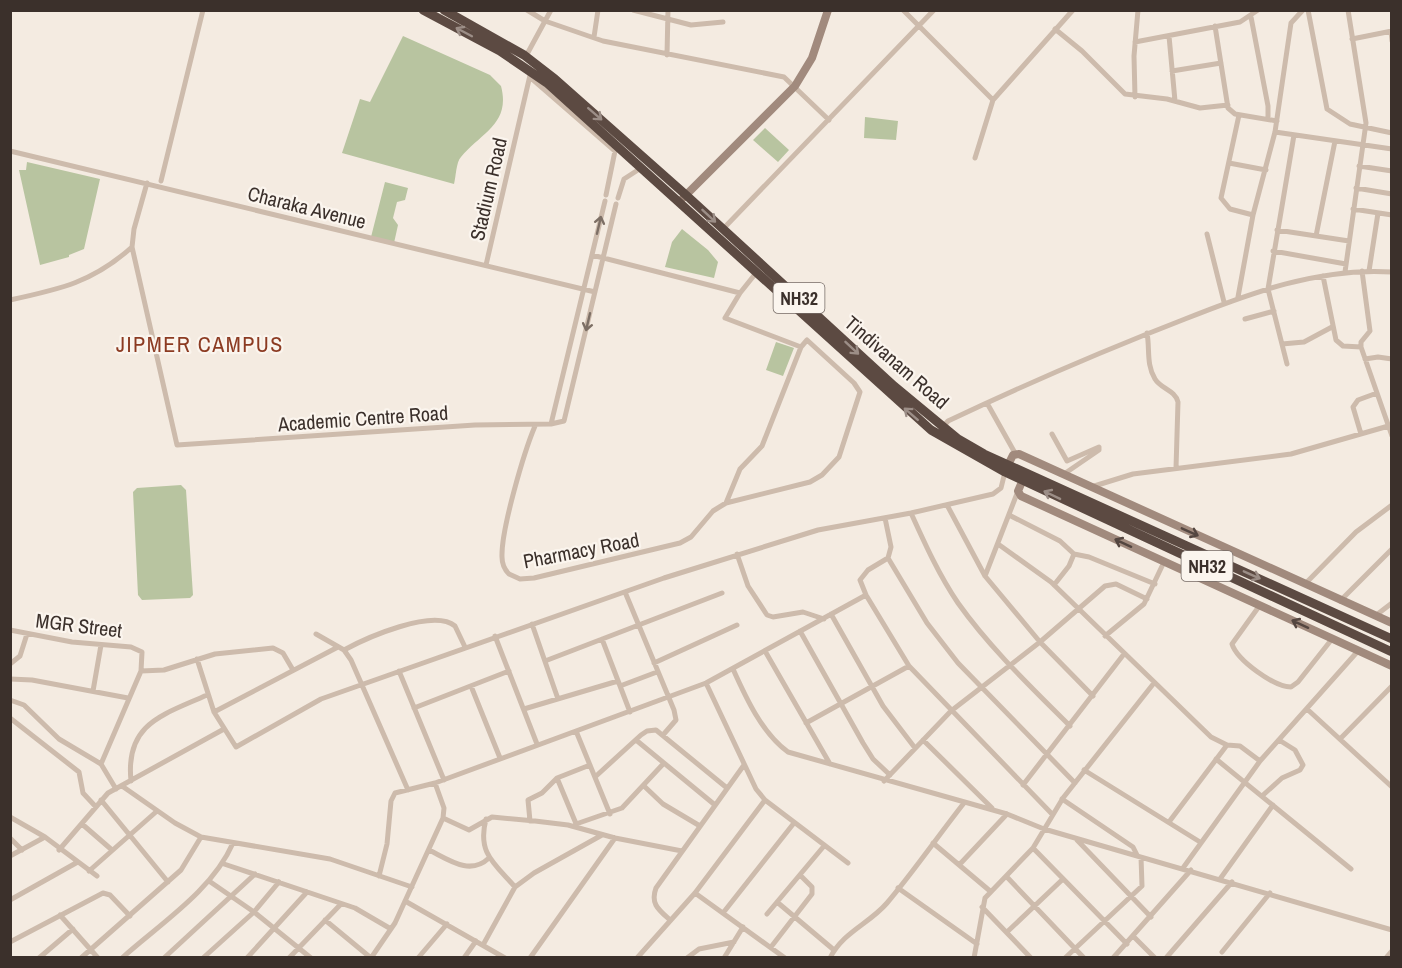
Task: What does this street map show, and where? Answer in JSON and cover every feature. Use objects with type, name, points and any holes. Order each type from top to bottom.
[{"type":"highway","name":"NH32","points":[[423,10],[500,51],[531,74]]},
{"type":"highway","name":"Tindivanam Road","points":[[444,10],[526,56],[683,198],[756,273],[800,314],[940,430],[1006,469],[1392,639]]},
{"type":"highway","name":"Tindivanam Road","points":[[531,74],[641,168],[723,229],[940,430]]},
{"type":"highway","points":[[800,314],[807,306]]},
{"type":"highway","name":"NH32","points":[[1024,477],[1392,652]]},
{"type":"street","points":[[161,185],[203,10]]},
{"type":"street","points":[[527,10],[545,21],[594,37],[667,55],[784,77],[829,120]]},
{"type":"street","points":[[526,56],[551,10]]},
{"type":"street","points":[[594,37],[597,10]]},
{"type":"street","points":[[633,10],[668,21],[691,25],[723,22]]},
{"type":"street","points":[[667,55],[668,10]]},
{"type":"street","points":[[683,198],[795,86],[812,58],[828,10]]},
{"type":"street","points":[[903,10],[993,100]]},
{"type":"street","points":[[723,229],[934,10]]},
{"type":"street","points":[[975,158],[993,100],[1073,10]]},
{"type":"street","points":[[1136,97],[1135,42],[1138,10]]},
{"type":"street","points":[[1135,42],[1251,17],[1258,10]]},
{"type":"street","points":[[1238,297],[1253,215],[1275,132],[1292,23],[1303,10]]},
{"type":"street","points":[[1308,10],[1327,109],[1341,120],[1365,129],[1392,133]]},
{"type":"street","points":[[1345,272],[1365,129],[1364,101],[1348,10]]},
{"type":"street","points":[[1251,17],[1268,106],[1268,119]]},
{"type":"street","points":[[1215,26],[1227,105],[1231,112],[1277,121]]},
{"type":"street","points":[[1055,29],[1082,51],[1119,90],[1136,97],[1175,101],[1200,108],[1227,105]]},
{"type":"street","points":[[1352,39],[1391,31],[1392,41]]},
{"type":"street","points":[[1169,36],[1175,101]]},
{"type":"street","points":[[1172,71],[1221,63]]},
{"type":"street","points":[[531,74],[615,151],[551,424],[564,421],[624,179],[641,168]]},
{"type":"street","name":"Stadium Road","points":[[486,265],[531,74]]},
{"type":"street","points":[[1239,115],[1222,201],[1230,209],[1253,215]]},
{"type":"street","points":[[1275,132],[1392,149]]},
{"type":"street","points":[[1287,364],[1268,289],[1294,135]]},
{"type":"street","points":[[1316,236],[1335,141]]},
{"type":"street","name":"Charaka Avenue","points":[[10,151],[161,185],[595,292]]},
{"type":"street","points":[[1229,163],[1266,170]]},
{"type":"street","points":[[1359,166],[1392,171]]},
{"type":"street","points":[[10,300],[79,283],[108,267],[132,247],[132,236],[147,183]]},
{"type":"street","points":[[1356,188],[1392,194]]},
{"type":"street","points":[[1353,209],[1392,215]]},
{"type":"street","points":[[1369,271],[1378,213]]},
{"type":"street","points":[[1277,230],[1349,241]]},
{"type":"street","points":[[1207,234],[1224,302]]},
{"type":"street","name":"Academic Centre Road","points":[[132,247],[177,445],[476,425],[551,424]]},
{"type":"street","points":[[1273,251],[1346,264]]},
{"type":"street","points":[[592,255],[740,293]]},
{"type":"street","points":[[940,430],[948,421],[987,403],[1147,333],[1238,297],[1345,272],[1391,270]]},
{"type":"street","points":[[1362,271],[1370,331],[1361,342],[1361,347],[1392,436]]},
{"type":"street","points":[[756,273],[740,293],[725,318],[801,347]]},
{"type":"street","points":[[1323,276],[1332,327],[1339,344],[1361,347]]},
{"type":"street","points":[[1245,319],[1274,311]]},
{"type":"street","points":[[1282,344],[1305,342],[1332,327]]},
{"type":"street","points":[[726,503],[740,469],[762,446],[801,347],[818,330]]},
{"type":"street","points":[[1147,333],[1150,369],[1156,381],[1174,393],[1178,402],[1176,468]]},
{"type":"street","points":[[726,503],[810,482],[834,466],[839,457],[860,392],[854,383],[807,340]]},
{"type":"street","points":[[1365,359],[1392,358]]},
{"type":"street","points":[[1361,434],[1353,407],[1358,400],[1377,393]]},
{"type":"street","points":[[987,403],[1015,453],[1392,623]]},
{"type":"street","points":[[1091,487],[1133,474],[1291,454],[1390,425]]},
{"type":"street","name":"Pharmacy Road","points":[[535,426],[528,443],[502,554],[504,567],[514,577],[534,578],[680,543],[690,537],[713,511],[726,503]]},
{"type":"street","points":[[1052,434],[1067,461],[1099,447],[1099,450],[1080,465],[1064,474]]},
{"type":"street","points":[[197,659],[214,712],[236,747],[321,699],[465,646],[736,554],[818,530],[911,513],[997,492],[1001,488],[1006,469],[1015,453]]},
{"type":"street","points":[[985,576],[1024,477]]},
{"type":"street","points":[[1018,491],[1021,495],[1164,562],[1392,666]]},
{"type":"street","points":[[947,505],[985,576],[1040,642],[1093,696]]},
{"type":"street","points":[[1305,584],[1356,532],[1392,505]]},
{"type":"street","points":[[911,513],[926,548],[959,604],[1011,665],[1070,726]]},
{"type":"street","points":[[1009,515],[1060,541],[1074,554],[1089,556],[1155,584]]},
{"type":"street","points":[[885,518],[891,548],[888,558],[863,575],[860,580],[866,595],[909,666],[1052,814]]},
{"type":"street","points":[[998,544],[1054,585],[1211,737],[1227,746],[1240,746],[1260,760]]},
{"type":"street","points":[[1340,600],[1392,549]]},
{"type":"street","points":[[736,554],[748,586],[767,615],[773,617],[803,612],[824,619]]},
{"type":"street","points":[[1054,585],[1070,566],[1074,554]]},
{"type":"street","points":[[888,558],[940,642],[981,688],[1075,783]]},
{"type":"street","points":[[1105,636],[1148,599],[1164,562]]},
{"type":"street","points":[[884,781],[951,711],[1040,642],[1105,586],[1110,584],[1148,599]]},
{"type":"street","points":[[625,592],[669,699],[675,720],[663,735]]},
{"type":"street","points":[[545,661],[722,593]]},
{"type":"street","points":[[379,876],[387,844],[392,796],[398,792],[444,780],[537,744],[706,684],[866,595]]},
{"type":"street","points":[[1376,616],[1392,603]]},
{"type":"street","points":[[1260,605],[1232,644],[1244,659],[1275,684],[1291,687],[1298,682],[1332,639]]},
{"type":"street","points":[[831,614],[891,718],[915,748]]},
{"type":"street","points":[[214,712],[293,670],[341,649],[407,625],[438,620],[455,626],[465,646]]},
{"type":"street","points":[[532,624],[558,699]]},
{"type":"street","points":[[654,663],[737,625]]},
{"type":"street","name":"MGR Street","points":[[10,630],[101,645],[131,647],[142,652],[141,671]]},
{"type":"street","points":[[800,632],[873,759],[890,775]]},
{"type":"street","points":[[10,664],[20,656],[27,634]]},
{"type":"street","points":[[316,634],[341,649],[363,683],[408,790]]},
{"type":"street","points":[[495,636],[537,744]]},
{"type":"street","points":[[602,639],[630,712]]},
{"type":"street","points":[[93,691],[101,645]]},
{"type":"street","points":[[101,764],[141,671],[159,671],[215,654],[273,648],[283,653],[293,670]]},
{"type":"street","points":[[765,651],[831,765]]},
{"type":"street","points":[[1183,868],[1260,760],[1358,651]]},
{"type":"street","points":[[1023,785],[1124,654]]},
{"type":"street","points":[[806,723],[909,666]]},
{"type":"street","points":[[733,669],[749,702],[779,746],[788,752],[884,781],[994,810],[1076,839],[1191,870],[1392,930]]},
{"type":"street","points":[[399,671],[444,780]]},
{"type":"street","points":[[414,708],[508,671]]},
{"type":"street","points":[[524,710],[657,672]]},
{"type":"street","points":[[10,679],[32,680],[128,698]]},
{"type":"street","points":[[974,957],[982,907],[990,891],[1033,848],[1062,800],[1154,682]]},
{"type":"street","points":[[706,684],[744,765],[765,800],[848,863]]},
{"type":"street","points":[[471,686],[500,758]]},
{"type":"street","points":[[1340,740],[1392,686]]},
{"type":"street","points":[[131,781],[131,754],[144,727],[155,719],[207,695]]},
{"type":"street","points":[[10,700],[24,705],[58,739],[101,764],[119,787],[201,837],[330,860],[412,887]]},
{"type":"street","points":[[1307,709],[1392,787]]},
{"type":"street","points":[[10,718],[79,772],[83,793],[96,807]]},
{"type":"street","points":[[59,850],[101,800],[119,787],[224,729]]},
{"type":"street","points":[[595,777],[647,731],[656,730],[727,788]]},
{"type":"street","points":[[576,731],[609,814]]},
{"type":"street","points":[[636,740],[715,805]]},
{"type":"street","points":[[923,740],[994,810]]},
{"type":"street","points":[[1262,796],[1282,778],[1300,770],[1303,765],[1295,750],[1279,740]]},
{"type":"street","points":[[1169,822],[1227,746]]},
{"type":"street","points":[[1216,759],[1351,869]]},
{"type":"street","points":[[577,826],[622,808],[664,763]]},
{"type":"street","points":[[530,821],[528,800],[542,793],[557,778],[590,765]]},
{"type":"street","points":[[670,920],[655,907],[652,898],[656,888],[744,765]]},
{"type":"street","points":[[1084,770],[1200,842]]},
{"type":"street","points":[[557,778],[577,826]]},
{"type":"street","points":[[325,920],[371,957],[391,929],[443,818],[444,808],[435,783]]},
{"type":"street","points":[[644,786],[663,804],[700,826]]},
{"type":"street","points":[[101,800],[168,882]]},
{"type":"street","points":[[637,957],[695,893],[765,800]]},
{"type":"street","points":[[1062,800],[1133,847],[1139,856],[1143,882],[1065,957]]},
{"type":"street","points":[[830,957],[843,938],[868,920],[898,888],[964,803]]},
{"type":"street","points":[[1220,879],[1273,805]]},
{"type":"street","points":[[89,871],[157,811]]},
{"type":"street","points":[[960,864],[1007,814]]},
{"type":"street","points":[[10,817],[45,837],[76,863],[97,876]]},
{"type":"street","points":[[443,818],[469,830],[486,819],[577,826],[602,835],[682,851]]},
{"type":"street","points":[[486,819],[482,841],[489,858],[515,887]]},
{"type":"street","points":[[723,913],[794,823]]},
{"type":"street","points":[[82,824],[112,850]]},
{"type":"street","points":[[483,945],[515,887],[534,873],[602,835]]},
{"type":"street","points":[[10,856],[45,837]]},
{"type":"street","points":[[81,957],[168,882],[188,860],[201,837]]},
{"type":"street","points":[[10,838],[22,850]]},
{"type":"street","points":[[530,957],[615,838]]},
{"type":"street","points":[[1076,839],[1151,917]]},
{"type":"street","points":[[122,957],[209,881],[224,864],[233,843]]},
{"type":"street","points":[[933,843],[990,891]]},
{"type":"street","points":[[767,914],[824,846]]},
{"type":"street","points":[[1033,848],[1127,945]]},
{"type":"street","points":[[429,850],[462,866],[472,868],[489,858]]},
{"type":"street","points":[[10,900],[76,863]]},
{"type":"street","points":[[224,864],[355,908],[391,929]]},
{"type":"street","points":[[1113,957],[1127,945],[1191,870]]},
{"type":"street","points":[[164,957],[255,874]]},
{"type":"street","points":[[771,947],[813,891],[800,875]]},
{"type":"street","points":[[1006,876],[1084,957]]},
{"type":"street","points":[[1007,932],[1063,879]]},
{"type":"street","points":[[209,881],[254,912],[311,957]]},
{"type":"street","points":[[203,957],[254,912],[279,882]]},
{"type":"street","points":[[1166,957],[1232,882]]},
{"type":"street","points":[[898,888],[977,944]]},
{"type":"street","points":[[247,957],[307,892]]},
{"type":"street","points":[[10,942],[103,893],[110,895],[130,916]]},
{"type":"street","points":[[695,893],[785,957]]},
{"type":"street","points":[[1222,952],[1270,893]]},
{"type":"street","points":[[405,901],[505,957]]},
{"type":"street","points":[[777,902],[834,950]]},
{"type":"street","points":[[288,957],[341,904]]},
{"type":"street","points":[[982,907],[1031,957]]},
{"type":"street","points":[[60,915],[98,957]]},
{"type":"street","points":[[418,957],[447,924]]},
{"type":"street","points":[[724,957],[743,927]]},
{"type":"street","points":[[39,957],[73,929]]},
{"type":"street","points":[[1134,937],[1155,957]]},
{"type":"street","points":[[464,957],[476,941]]},
{"type":"street","points":[[687,957],[699,950],[734,942]]},
{"type":"street","points":[[1386,957],[1392,951]]},
{"type":"green space","points":[[403,36],[490,75],[501,86],[502,110],[498,119],[459,159],[454,184],[342,153],[360,99],[370,102]]},
{"type":"green space","points":[[865,117],[898,121],[896,140],[864,138]]},
{"type":"green space","points":[[765,128],[789,150],[778,162],[753,140]]},
{"type":"green space","points":[[27,162],[100,179],[84,249],[69,257],[40,265],[19,170],[26,170]]},
{"type":"green space","points":[[385,182],[408,188],[405,200],[397,202],[393,218],[398,225],[394,243],[371,237]]},
{"type":"green space","points":[[682,229],[708,250],[718,262],[714,278],[665,267],[672,242]]},
{"type":"green space","points":[[776,342],[794,348],[783,376],[766,370]]},
{"type":"green space","points":[[181,485],[186,490],[193,595],[190,598],[142,600],[138,595],[133,492],[137,488]]},
{"type":"district","name":"JIPMER CAMPUS","points":[[200,344]]}]
